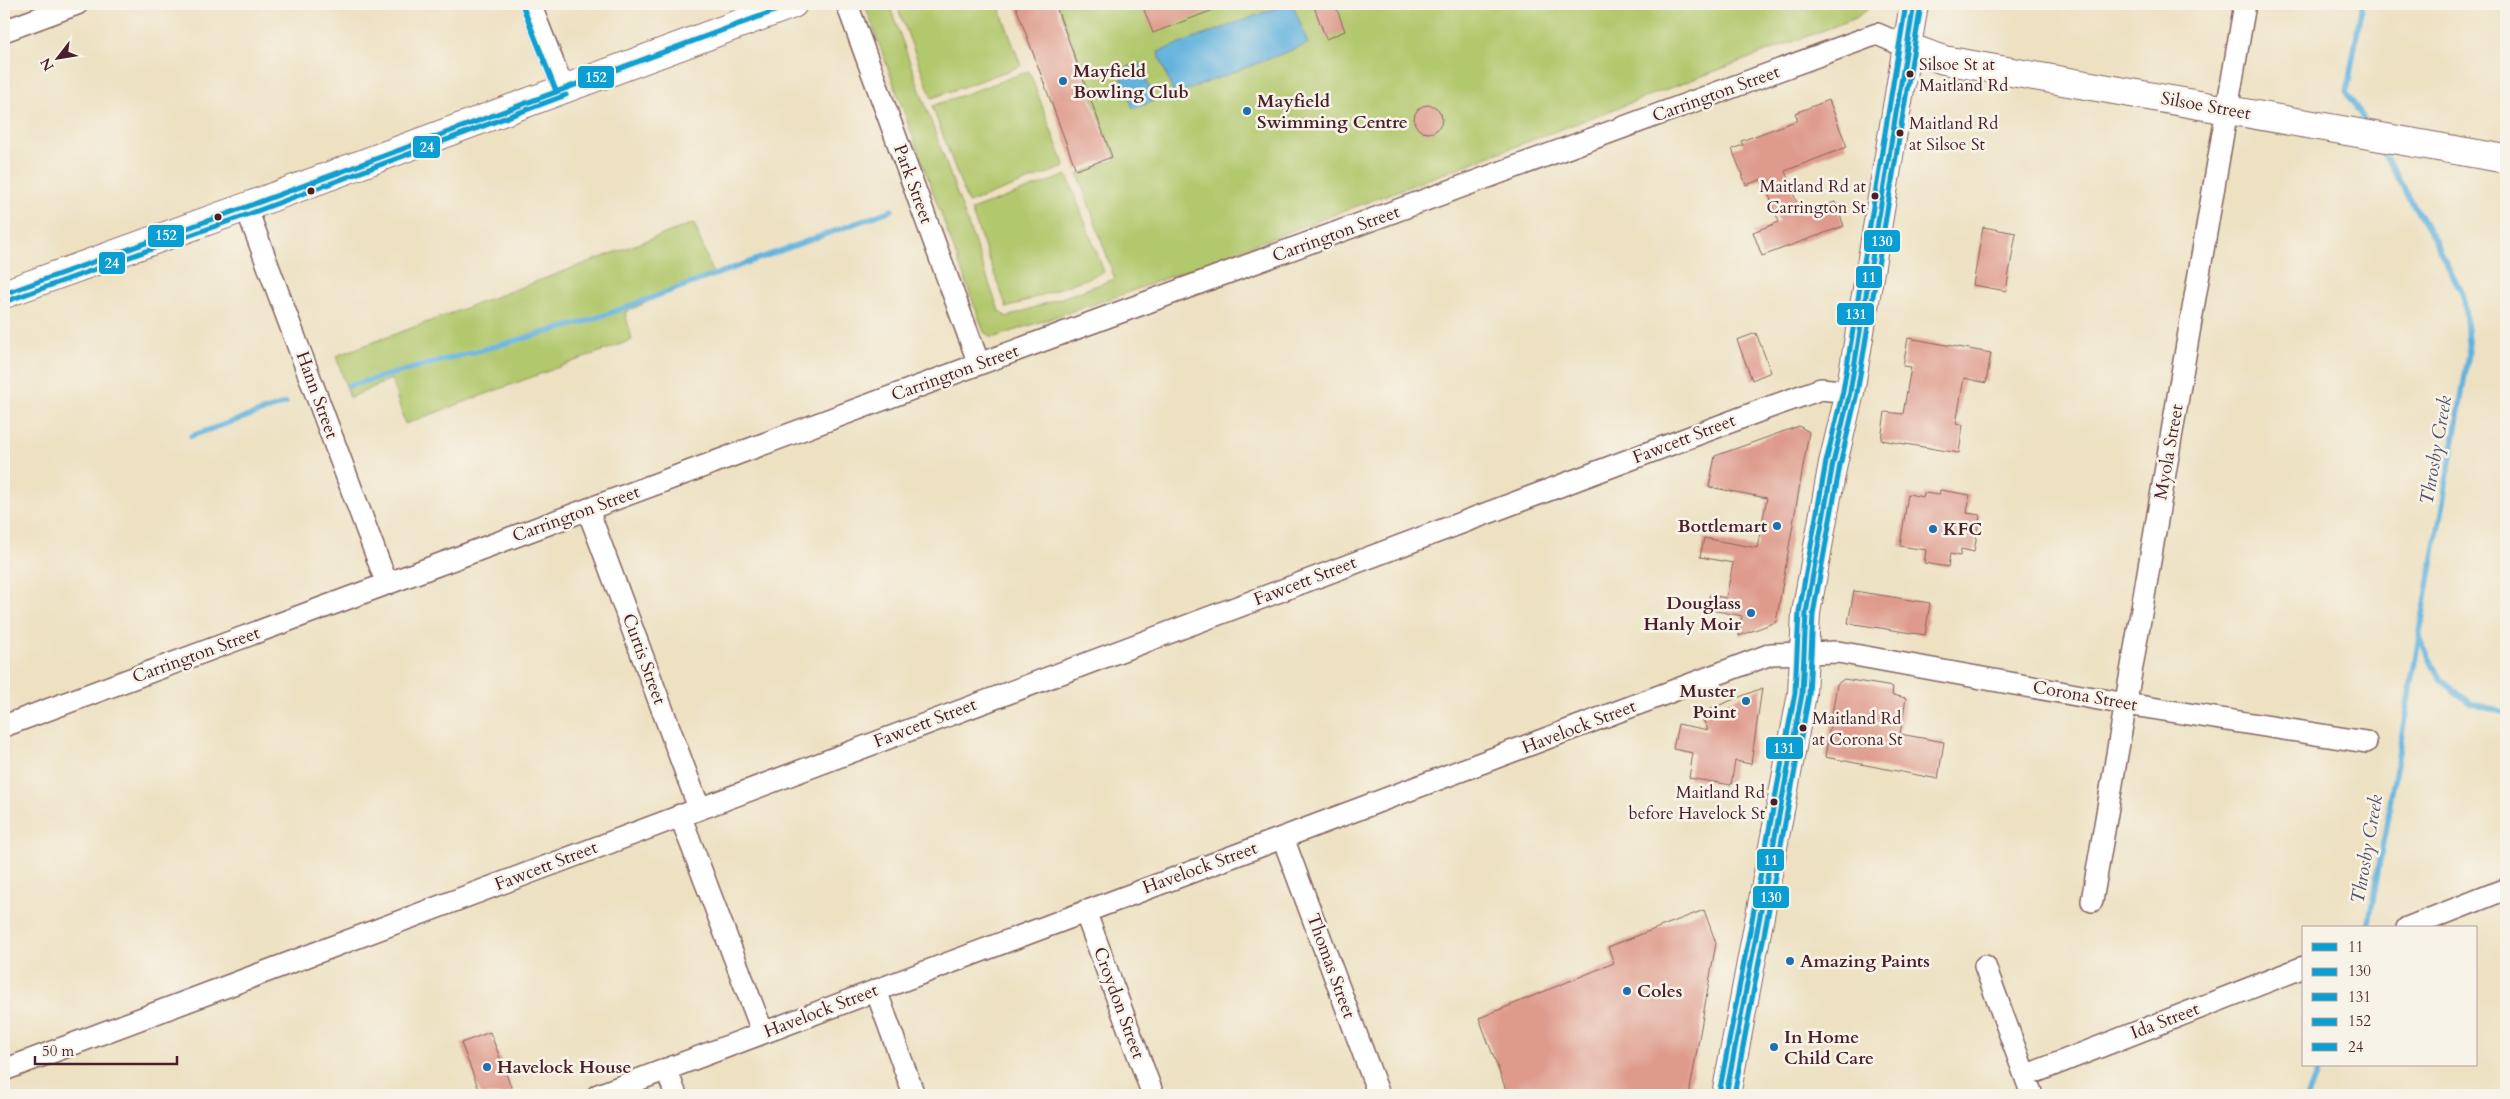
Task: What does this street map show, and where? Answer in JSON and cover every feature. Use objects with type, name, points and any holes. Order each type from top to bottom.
[{"type":"main road","points":[[4,294],[246,207],[792,4]]},
{"type":"main road","points":[[1726,1095],[1802,694],[1806,613],[1827,493],[1850,392],[1914,4]]},
{"type":"main road","name":"Silsoe Street","points":[[1907,47],[1937,59],[2506,159]]},
{"type":"street","points":[[4,31],[78,4]]},
{"type":"street","points":[[530,4],[563,88]]},
{"type":"street","name":"Park Street","points":[[847,4],[979,364]]},
{"type":"street","name":"Myola Street","points":[[2092,901],[2245,4]]},
{"type":"street","name":"Carrington Street","points":[[4,726],[979,364],[1877,34],[1907,47]]},
{"type":"street","name":"Hann Street","points":[[246,207],[386,584]]},
{"type":"street","name":"Fawcett Street","points":[[4,1070],[1820,388],[1850,392]]},
{"type":"street","name":"Curtis Street","points":[[588,510],[763,1033]]},
{"type":"street","name":"Corona Street","points":[[1804,652],[1838,652],[2126,704],[2366,742]]},
{"type":"street","name":"Havelock Street","points":[[598,1095],[1771,654],[1804,652]]},
{"type":"street","name":"Thomas Street","points":[[1283,838],[1379,1095]]},
{"type":"street","points":[[2412,926],[2506,888]]},
{"type":"street","name":"Croydon Street","points":[[1085,911],[1153,1095]]},
{"type":"street","points":[[1985,966],[2029,1086]]},
{"type":"street","name":"Ida Street","points":[[2029,1086],[2302,968]]},
{"type":"street","points":[[876,990],[914,1095]]},
{"type":"street","points":[[666,1069],[676,1095]]},
{"type":"green space","points":[[889,4],[999,311],[1007,317],[1115,279],[1078,174],[1115,160],[1058,4],[1873,4],[1856,18],[1121,295],[992,338],[984,332],[865,5]]},
{"type":"green space","points":[[902,4],[998,4],[1021,66],[932,98],[897,6]]},
{"type":"green space","points":[[1029,71],[1065,167],[968,203],[932,106]]},
{"type":"green space","points":[[1067,175],[1104,272],[1007,308],[971,210]]},
{"type":"green space","points":[[694,223],[713,273],[625,312],[632,340],[405,424],[391,379],[350,398],[336,356]]},
{"type":"water","points":[[1287,4],[1293,4],[1308,44],[1174,95],[1158,52]]},
{"type":"water","points":[[1140,63],[1154,101],[1133,109],[1119,70]]},
{"type":"building","name":"Mayfield Bowling Club","points":[[1015,4],[1055,4],[1112,157],[1076,170]]},
{"type":"building","points":[[1160,4],[1226,5],[1153,33],[1144,10]]},
{"type":"building","points":[[1313,4],[1335,4],[1345,31],[1326,39]]},
{"type":"building","points":[[1829,100],[1847,147],[1785,171],[1801,214],[1835,202],[1844,226],[1762,256],[1753,232],[1779,222],[1763,179],[1746,185],[1732,149],[1743,145],[1741,141],[1798,120],[1795,113]]},
{"type":"building","points":[[1428,105],[1438,109],[1442,119],[1438,129],[1428,133],[1418,129],[1414,119],[1418,109]]},
{"type":"building","points":[[1983,227],[2016,233],[2006,291],[1973,285]]},
{"type":"building","points":[[1756,333],[1771,372],[1752,380],[1737,340]]},
{"type":"building","points":[[1908,338],[1991,353],[1986,383],[1964,378],[1956,424],[1963,425],[1959,453],[1881,440],[1885,412],[1903,414],[1911,367],[1903,366]]},
{"type":"building","points":[[1799,426],[1809,432],[1776,622],[1739,636],[1742,616],[1707,609],[1710,595],[1726,598],[1733,563],[1700,557],[1704,538],[1757,548],[1767,498],[1709,487],[1715,456]]},
{"type":"building","name":"KFC","points":[[1940,490],[1970,495],[1967,513],[1980,515],[1974,552],[1961,549],[1960,556],[1950,554],[1948,567],[1924,563],[1926,550],[1900,546],[1908,494],[1923,497],[1924,493],[1939,495]]},
{"type":"building","points":[[1854,591],[1930,603],[1925,635],[1848,623]]},
{"type":"building","points":[[1844,679],[1893,687],[1892,695],[1906,698],[1900,734],[1944,742],[1938,779],[1825,757],[1837,684]]},
{"type":"building","points":[[1762,688],[1751,764],[1735,761],[1731,785],[1689,778],[1693,753],[1673,749],[1678,724],[1708,730],[1700,713]]},
{"type":"building","name":"Coles","points":[[1704,910],[1716,943],[1689,1095],[1508,1095],[1479,1018],[1614,963],[1608,947]]},
{"type":"building","name":"Havelock House","points":[[490,1032],[513,1092],[504,1095],[481,1095],[461,1043]]},
{"type":"waterway","name":"Throsby Creek","points":[[2362,4],[2347,92],[2367,125]]},
{"type":"waterway","name":"Throsby Creek","points":[[2368,926],[2469,353],[2464,298],[2436,243],[2379,146]]},
{"type":"waterway","points":[[348,386],[588,321],[892,210]]},
{"type":"waterway","points":[[191,436],[286,403]]},
{"type":"waterway","points":[[2420,640],[2441,680],[2470,703],[2506,713]]},
{"type":"waterway","name":"Throsby Creek","points":[[2308,1095],[2320,1066]]},
{"type":"transit line","name":"152","points":[[4,294],[246,207],[793,4]]},
{"type":"transit line","name":"131","points":[[1719,1094],[1795,693],[1799,612],[1826,462],[1843,391],[1906,4]]},
{"type":"transit line","name":"11","points":[[1726,1095],[1802,694],[1806,613],[1833,463],[1850,392],[1914,4]]},
{"type":"transit line","name":"130","points":[[1734,1095],[1809,695],[1813,614],[1840,465],[1857,393],[1921,5]]},
{"type":"transit line","name":"24","points":[[523,7],[556,91]]},
{"type":"transit line","name":"24","points":[[7,301],[249,214],[566,95]]},
{"type":"place","name":"Silsoe St at Maitland Rd","points":[[1910,74]]},
{"type":"place","name":"Mayfield Bowling Club","points":[[1063,81]]},
{"type":"place","name":"Mayfield Swimming Centre","points":[[1247,111]]},
{"type":"place","name":"Maitland Rd at Silsoe St","points":[[1900,133]]},
{"type":"place","name":"Maitland Rd at Carrington St","points":[[1875,196]]},
{"type":"place","name":"Bottlemart","points":[[1777,526]]},
{"type":"place","name":"KFC","points":[[1933,529]]},
{"type":"place","name":"Douglass Hanly Moir","points":[[1751,613]]},
{"type":"place","name":"Muster Point","points":[[1746,701]]},
{"type":"place","name":"Maitland Rd at Corona St","points":[[1803,728]]},
{"type":"place","name":"Maitland Rd before Havelock St","points":[[1774,802]]},
{"type":"place","name":"Amazing Paints","points":[[1790,961]]},
{"type":"place","name":"Coles","points":[[1627,991]]},
{"type":"place","name":"In Home Child Care","points":[[1774,1047]]},
{"type":"place","name":"Havelock House","points":[[487,1067]]}]
